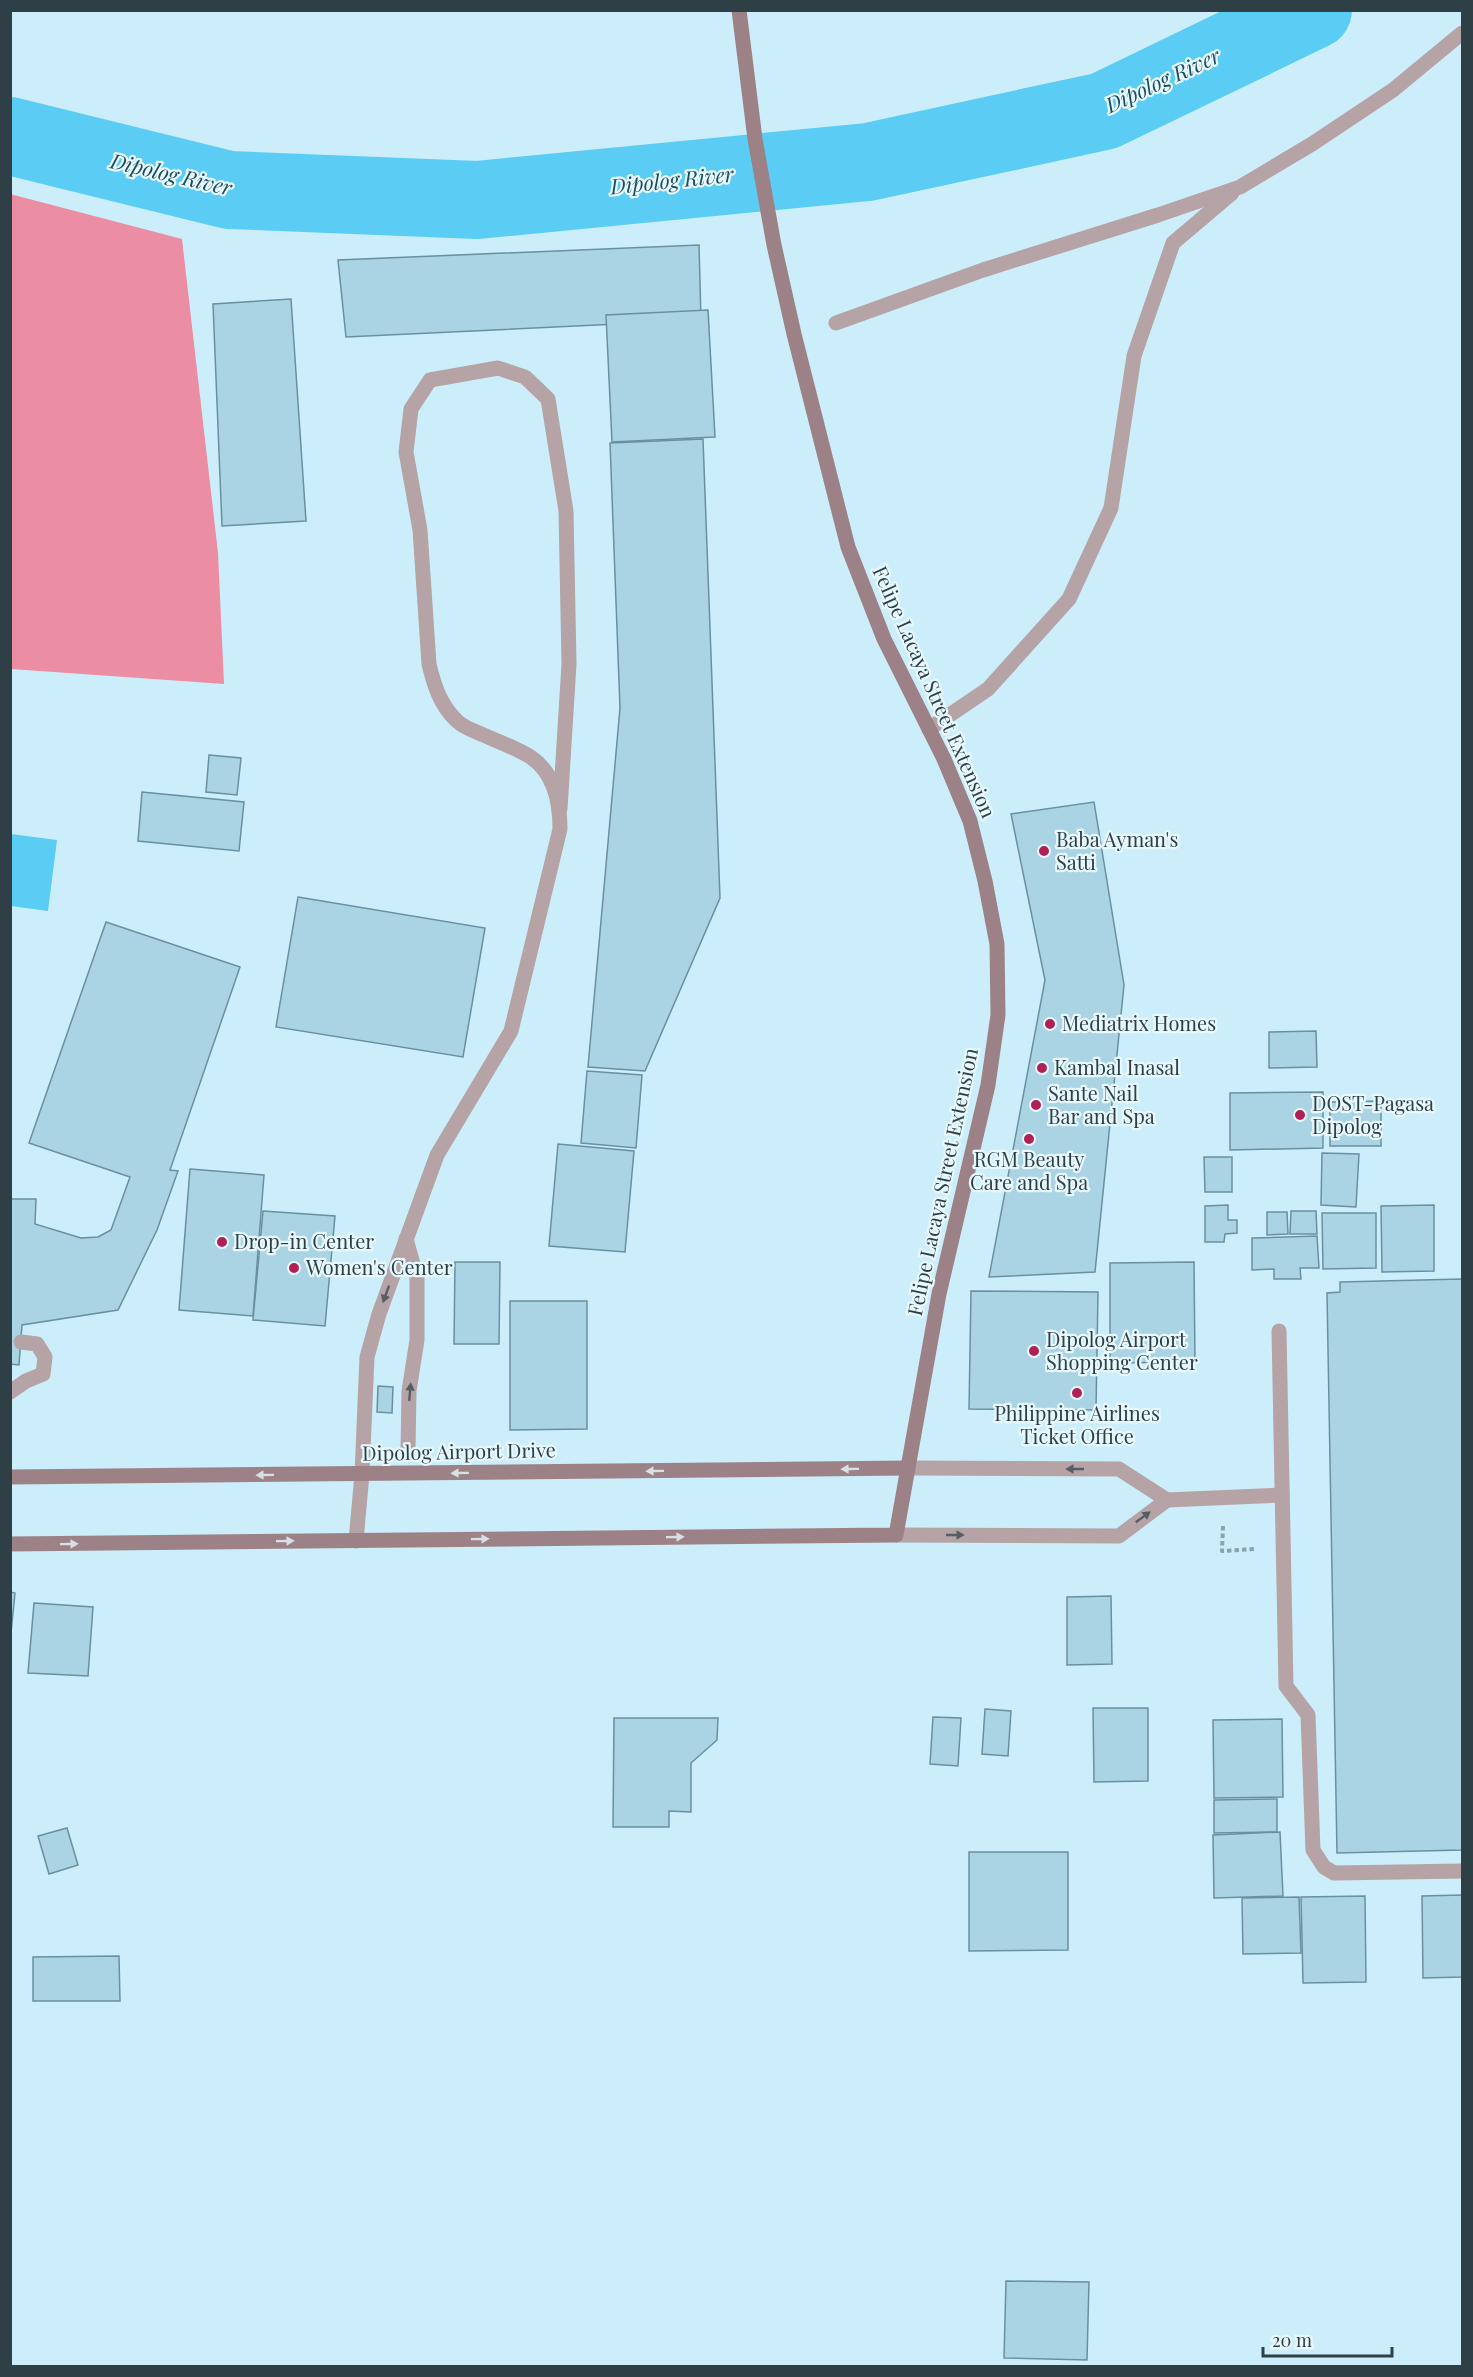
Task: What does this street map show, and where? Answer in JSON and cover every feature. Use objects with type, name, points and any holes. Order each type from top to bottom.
[{"type":"main road","name":"Felipe Lacaya Street Extension","points":[[739,10],[755,139],[774,245],[848,548],[884,639],[945,759],[970,821],[985,881],[996,944],[998,1015],[988,1085],[939,1294],[896,1535]]},
{"type":"main road","name":"Dipolog Airport Drive","points":[[10,1477],[908,1468]]},
{"type":"main road","points":[[10,1544],[896,1535]]},
{"type":"street","points":[[836,323],[982,270],[1158,215],[1239,186],[1312,144],[1393,90],[1462,33]]},
{"type":"street","points":[[929,729],[988,689],[1069,599],[1110,508],[1134,356],[1173,243],[1239,186]]},
{"type":"street","points":[[356,1541],[362,1474],[367,1357],[379,1314],[437,1155],[511,1031],[560,829],[569,664],[566,511],[548,399],[525,377],[498,368],[430,380],[411,409],[406,452],[420,530],[429,663],[434,685],[443,705],[458,723],[533,758],[549,777],[557,794],[560,809]]},
{"type":"street","points":[[406,1239],[417,1278],[417,1340],[409,1391],[408,1450]]},
{"type":"street","points":[[1279,1331],[1286,1686],[1308,1715],[1313,1850],[1324,1867],[1334,1873],[1462,1871]]},
{"type":"street","points":[[10,1392],[26,1381],[43,1374],[45,1357],[37,1344],[21,1342]]},
{"type":"street","points":[[908,1468],[1119,1469],[1167,1500]]},
{"type":"street","points":[[896,1535],[1119,1536],[1167,1500],[1282,1495]]},
{"type":"path","points":[[1223,1524],[1222,1551],[1283,1547]]},
{"type":"shaded area","points":[[10,194],[182,239],[218,553],[224,684],[11,669]]},
{"type":"water","points":[[11,834],[57,840],[48,911],[11,906]]},
{"type":"building","points":[[699,245],[701,320],[346,337],[338,260]]},
{"type":"building","points":[[291,299],[306,521],[222,526],[213,304]]},
{"type":"building","points":[[708,310],[715,437],[612,442],[606,315]]},
{"type":"building","points":[[703,439],[720,898],[645,1071],[588,1067],[620,708],[610,443]]},
{"type":"building","points":[[209,755],[241,758],[237,795],[206,792]]},
{"type":"building","points":[[142,792],[244,802],[239,851],[138,841]]},
{"type":"building","points":[[1094,802],[1124,985],[1095,1272],[989,1277],[1045,980],[1011,814]]},
{"type":"building","points":[[298,897],[485,928],[463,1057],[276,1027]]},
{"type":"building","points":[[106,922],[240,967],[170,1170],[178,1171],[157,1230],[118,1310],[22,1325],[19,1365],[10,1364],[10,1199],[36,1199],[35,1224],[81,1238],[98,1237],[111,1230],[130,1177],[29,1143]]},
{"type":"building","points":[[1316,1031],[1317,1067],[1269,1068],[1269,1032]]},
{"type":"building","points":[[587,1071],[642,1075],[636,1148],[581,1143]]},
{"type":"building","points":[[1323,1092],[1323,1148],[1230,1150],[1230,1093]]},
{"type":"building","points":[[1381,1101],[1381,1146],[1330,1146],[1330,1102]]},
{"type":"building","points":[[558,1144],[634,1151],[625,1252],[549,1246]]},
{"type":"building","points":[[1322,1153],[1359,1154],[1356,1207],[1321,1205]]},
{"type":"building","points":[[1204,1157],[1232,1157],[1232,1192],[1205,1192]]},
{"type":"building","name":"Drop-in Center","points":[[190,1169],[264,1175],[253,1316],[179,1310]]},
{"type":"building","points":[[1228,1205],[1228,1220],[1237,1220],[1237,1233],[1225,1234],[1224,1242],[1205,1242],[1205,1206]]},
{"type":"building","points":[[1434,1205],[1434,1271],[1382,1272],[1381,1206]]},
{"type":"building","name":"Women's Center","points":[[263,1211],[335,1216],[325,1326],[253,1320]]},
{"type":"building","points":[[1291,1211],[1316,1211],[1317,1234],[1290,1234]]},
{"type":"building","points":[[1267,1212],[1287,1212],[1288,1234],[1267,1235]]},
{"type":"building","points":[[1322,1213],[1376,1213],[1376,1268],[1323,1269]]},
{"type":"building","points":[[1317,1236],[1319,1268],[1300,1268],[1301,1279],[1274,1279],[1274,1269],[1252,1270],[1252,1238]]},
{"type":"building","points":[[455,1262],[500,1262],[499,1344],[454,1344]]},
{"type":"building","points":[[1194,1262],[1195,1362],[1110,1363],[1110,1263]]},
{"type":"building","points":[[1462,1279],[1462,1850],[1337,1853],[1327,1293],[1340,1292],[1340,1282]]},
{"type":"building","name":"Dipolog Airport Shopping Center","points":[[971,1291],[1098,1292],[1096,1410],[969,1409]]},
{"type":"building","points":[[510,1301],[587,1301],[587,1429],[510,1430]]},
{"type":"building","points":[[378,1386],[393,1387],[392,1413],[377,1412]]},
{"type":"building","points":[[10,1592],[15,1593],[10,1643]]},
{"type":"building","points":[[1111,1596],[1112,1664],[1067,1665],[1067,1597]]},
{"type":"building","points":[[34,1603],[93,1607],[88,1676],[28,1673]]},
{"type":"building","points":[[1093,1708],[1148,1708],[1148,1781],[1094,1782]]},
{"type":"building","points":[[985,1709],[1011,1711],[1008,1756],[982,1754]]},
{"type":"building","points":[[933,1717],[961,1718],[958,1766],[930,1764]]},
{"type":"building","points":[[614,1718],[718,1718],[717,1740],[691,1763],[691,1812],[669,1811],[669,1827],[613,1827]]},
{"type":"building","points":[[1282,1719],[1283,1797],[1214,1798],[1213,1720]]},
{"type":"building","points":[[1277,1799],[1277,1832],[1214,1833],[1214,1800]]},
{"type":"building","points":[[67,1828],[78,1865],[49,1874],[38,1836]]},
{"type":"building","points":[[1280,1832],[1283,1896],[1214,1898],[1213,1835]]},
{"type":"building","points":[[969,1852],[1068,1852],[1068,1950],[969,1951]]},
{"type":"building","points":[[1462,1895],[1462,1977],[1423,1978],[1422,1896]]},
{"type":"building","points":[[1365,1896],[1366,1982],[1303,1983],[1301,1897]]},
{"type":"building","points":[[1299,1897],[1301,1953],[1243,1954],[1242,1898]]},
{"type":"building","points":[[119,1956],[120,2001],[33,2001],[33,1957]]},
{"type":"building","points":[[1006,2281],[1089,2282],[1087,2360],[1004,2358]]},
{"type":"waterway","name":"Dipolog River","points":[[10,136],[229,190],[477,200],[868,162],[1104,111],[1313,10]]},
{"type":"place","name":"Baba Ayman's Satti","points":[[1044,851]]},
{"type":"place","name":"Mediatrix Homes","points":[[1050,1024]]},
{"type":"place","name":"Kambal Inasal","points":[[1042,1068]]},
{"type":"place","name":"Sante Nail Bar and Spa","points":[[1036,1105]]},
{"type":"place","name":"DOST-Pagasa Dipolog","points":[[1300,1115]]},
{"type":"place","name":"RGM Beauty Care and Spa","points":[[1029,1139]]},
{"type":"place","name":"Drop-in Center","points":[[222,1242]]},
{"type":"place","name":"Women's Center","points":[[294,1268]]},
{"type":"place","name":"Dipolog Airport Shopping Center","points":[[1034,1351]]},
{"type":"place","name":"Philippine Airlines Ticket Office","points":[[1077,1393]]}]
